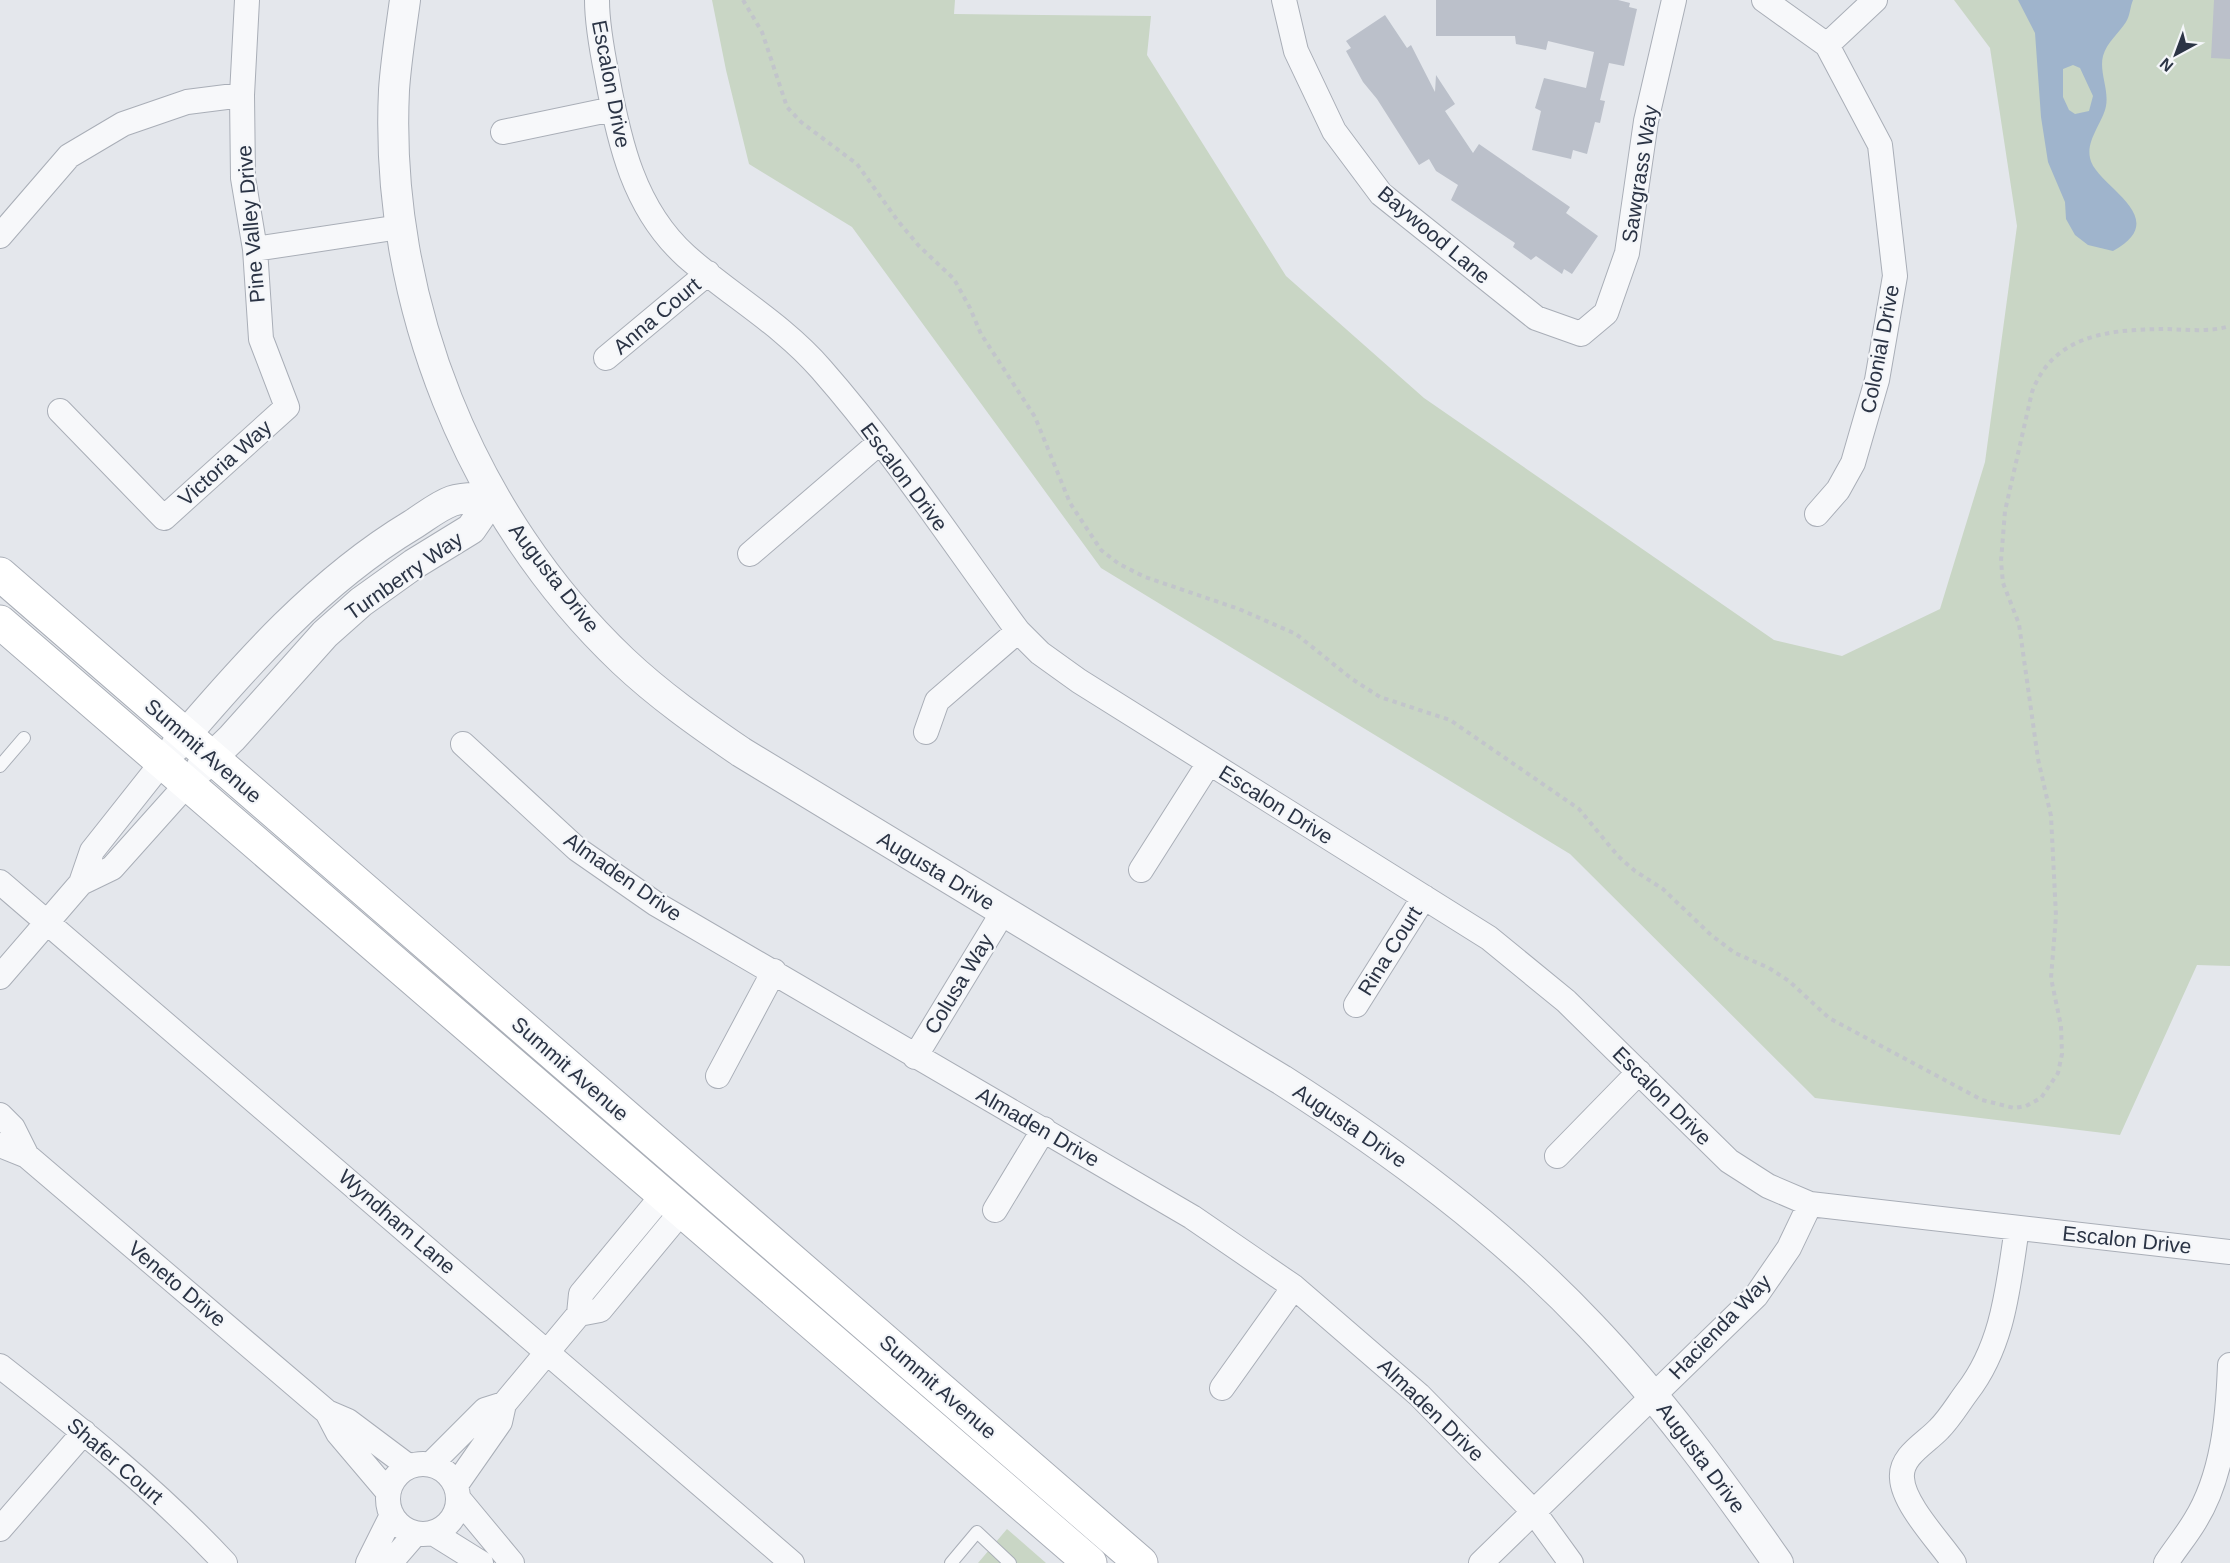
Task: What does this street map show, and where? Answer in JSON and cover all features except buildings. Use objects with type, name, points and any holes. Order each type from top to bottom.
[{"type":"main road","name":"Summit Avenue","points":[[0,574],[175,747],[673,1203],[1090,1563]]},
{"type":"main road","name":"Summit Avenue","points":[[0,622],[175,747]]},
{"type":"main road","name":"Summit Avenue","points":[[200,769],[1141,1563]]},
{"type":"street","name":"Pine Valley Drive","points":[[247,0],[242,95],[243,178],[255,249],[261,339],[287,407]]},
{"type":"street","name":"Augusta Drive","points":[[405,0],[394,90],[400,227],[412,286],[433,360],[459,426],[493,497],[531,554],[571,605],[622,660],[680,710],[741,752],[1282,1080],[1358,1129],[1432,1183],[1544,1280],[1590,1324],[1653,1395],[1778,1563]]},
{"type":"street","name":"Escalon Drive","points":[[597,0],[613,109],[633,181],[646,206],[684,254],[771,320],[811,357],[879,443],[1018,631],[1040,653],[1079,681],[1424,897],[1525,965],[1566,1001],[1729,1161],[1768,1186],[1810,1204],[2230,1252]]},
{"type":"street","name":"Baywood Lane","points":[[1284,0],[1296,51],[1334,131],[1381,194],[1536,318],[1581,334]]},
{"type":"street","name":"Sawgrass Way","points":[[1581,334],[1606,313],[1628,253],[1646,121],[1674,0]]},
{"type":"street","name":"Colonial Drive","points":[[1764,0],[1827,45],[1880,145],[1895,276],[1877,380],[1853,463],[1838,490],[1817,514]]},
{"type":"street","points":[[1827,45],[1875,0]]},
{"type":"street","points":[[0,236],[69,156],[123,124],[187,102],[242,95]]},
{"type":"street","points":[[503,132],[613,109]]},
{"type":"street","points":[[255,249],[400,227]]},
{"type":"street","name":"Anna Court","points":[[606,358],[708,273]]},
{"type":"street","name":"Victoria Way","points":[[60,411],[164,518],[287,407]]},
{"type":"street","points":[[750,554],[879,443]]},
{"type":"street","name":"Turnberry Way","points":[[175,747],[254,658],[302,609],[340,577],[392,537],[453,500],[493,497]]},
{"type":"street","name":"Turnberry Way","points":[[200,769],[232,738],[325,634],[361,602],[414,564],[471,529],[493,497]]},
{"type":"street","points":[[926,732],[937,701],[1018,631]]},
{"type":"street","name":"Almaden Drive","points":[[463,744],[577,849],[656,904],[1191,1217],[1294,1287],[1419,1395],[1534,1512],[1571,1563]]},
{"type":"street","points":[[81,883],[92,850],[175,747]]},
{"type":"street","points":[[1141,870],[1209,763]]},
{"type":"street","points":[[0,977],[81,883],[112,868],[200,769]]},
{"type":"street","name":"Wyndham Lane","points":[[0,882],[792,1563]]},
{"type":"street","name":"Rina Court","points":[[1356,1005],[1424,897]]},
{"type":"street","name":"Colusa Way","points":[[915,1057],[1003,912]]},
{"type":"street","points":[[718,1076],[774,972]]},
{"type":"street","points":[[1557,1156],[1639,1072]]},
{"type":"street","name":"Veneto Drive","points":[[0,1115],[13,1128],[27,1156]]},
{"type":"street","points":[[995,1210],[1044,1129]]},
{"type":"street","name":"Veneto Drive","points":[[0,1145],[27,1156],[327,1412],[348,1420],[419,1465]]},
{"type":"street","points":[[390,1563],[425,1533],[453,1519],[457,1491],[500,1422],[504,1404],[579,1314],[581,1294],[673,1203]]},
{"type":"street","name":"Hacienda Way","points":[[1481,1563],[1761,1289],[1789,1248],[1810,1204]]},
{"type":"street","points":[[1954,1563],[1909,1502],[1901,1477],[1910,1456],[1940,1428],[1976,1380],[1999,1335],[2017,1228]]},
{"type":"street","points":[[1222,1388],[1294,1287]]},
{"type":"street","points":[[2166,1563],[2196,1520],[2219,1462],[2228,1406],[2230,1365]]},
{"type":"street","name":"Shafer Court","points":[[0,1366],[84,1432],[203,1540],[225,1563]]},
{"type":"street","points":[[368,1563],[390,1504],[392,1482],[419,1465],[485,1410],[504,1404]]},
{"type":"street","name":"Veneto Drive","points":[[327,1412],[338,1433],[390,1504]]},
{"type":"street","points":[[0,1529],[84,1432]]},
{"type":"street","points":[[419,1465],[441,1468],[512,1563]]},
{"type":"street","points":[[390,1504],[399,1525],[425,1533],[481,1563]]},
{"type":"lane","points":[[0,766],[24,738]]},
{"type":"lane","points":[[951,1563],[977,1532],[1010,1563]]},
{"type":"path","points":[[743,0],[762,32],[787,107],[801,122],[857,164],[919,246],[954,279],[981,334],[1035,417],[1070,503],[1101,550],[1119,564],[1145,577],[1239,609],[1296,634],[1352,679],[1380,697],[1450,720],[1579,809],[1618,856],[1635,871],[1663,889],[1711,935],[1735,953],[1769,968],[1789,981],[1816,1007],[1838,1023],[1965,1091],[1999,1106],[2026,1106],[2041,1098],[2058,1073],[2062,1054],[2061,1026],[2051,978],[2056,916],[2051,816],[2038,759],[2019,624],[2003,583],[2001,561],[2005,512],[2032,392],[2037,378],[2056,354],[2074,343],[2130,330],[2202,330],[2230,326]]},
{"type":"green space","points":[[712,0],[955,0],[954,14],[1151,16],[1147,55],[1286,276],[1424,398],[1774,640],[1842,656],[1940,609],[1985,462],[2017,226],[1990,48],[1954,0],[2230,0],[2230,966],[2197,965],[2120,1135],[1815,1098],[1570,854],[1101,568],[852,227],[749,164]]},
{"type":"green space","points":[[1007,1529],[1046,1563],[978,1563]]},
{"type":"water","points":[[2018,0],[2133,0],[2127,20],[2110,42],[2103,56],[2102,68],[2107,100],[2089,151],[2095,169],[2127,202],[2134,214],[2136,226],[2130,238],[2113,251],[2088,245],[2075,235],[2066,219],[2065,202],[2048,162],[2041,117],[2035,33]],"holes":[[[2073,65],[2080,68],[2093,96],[2089,111],[2075,114],[2069,110],[2063,97],[2063,69]]]}]
